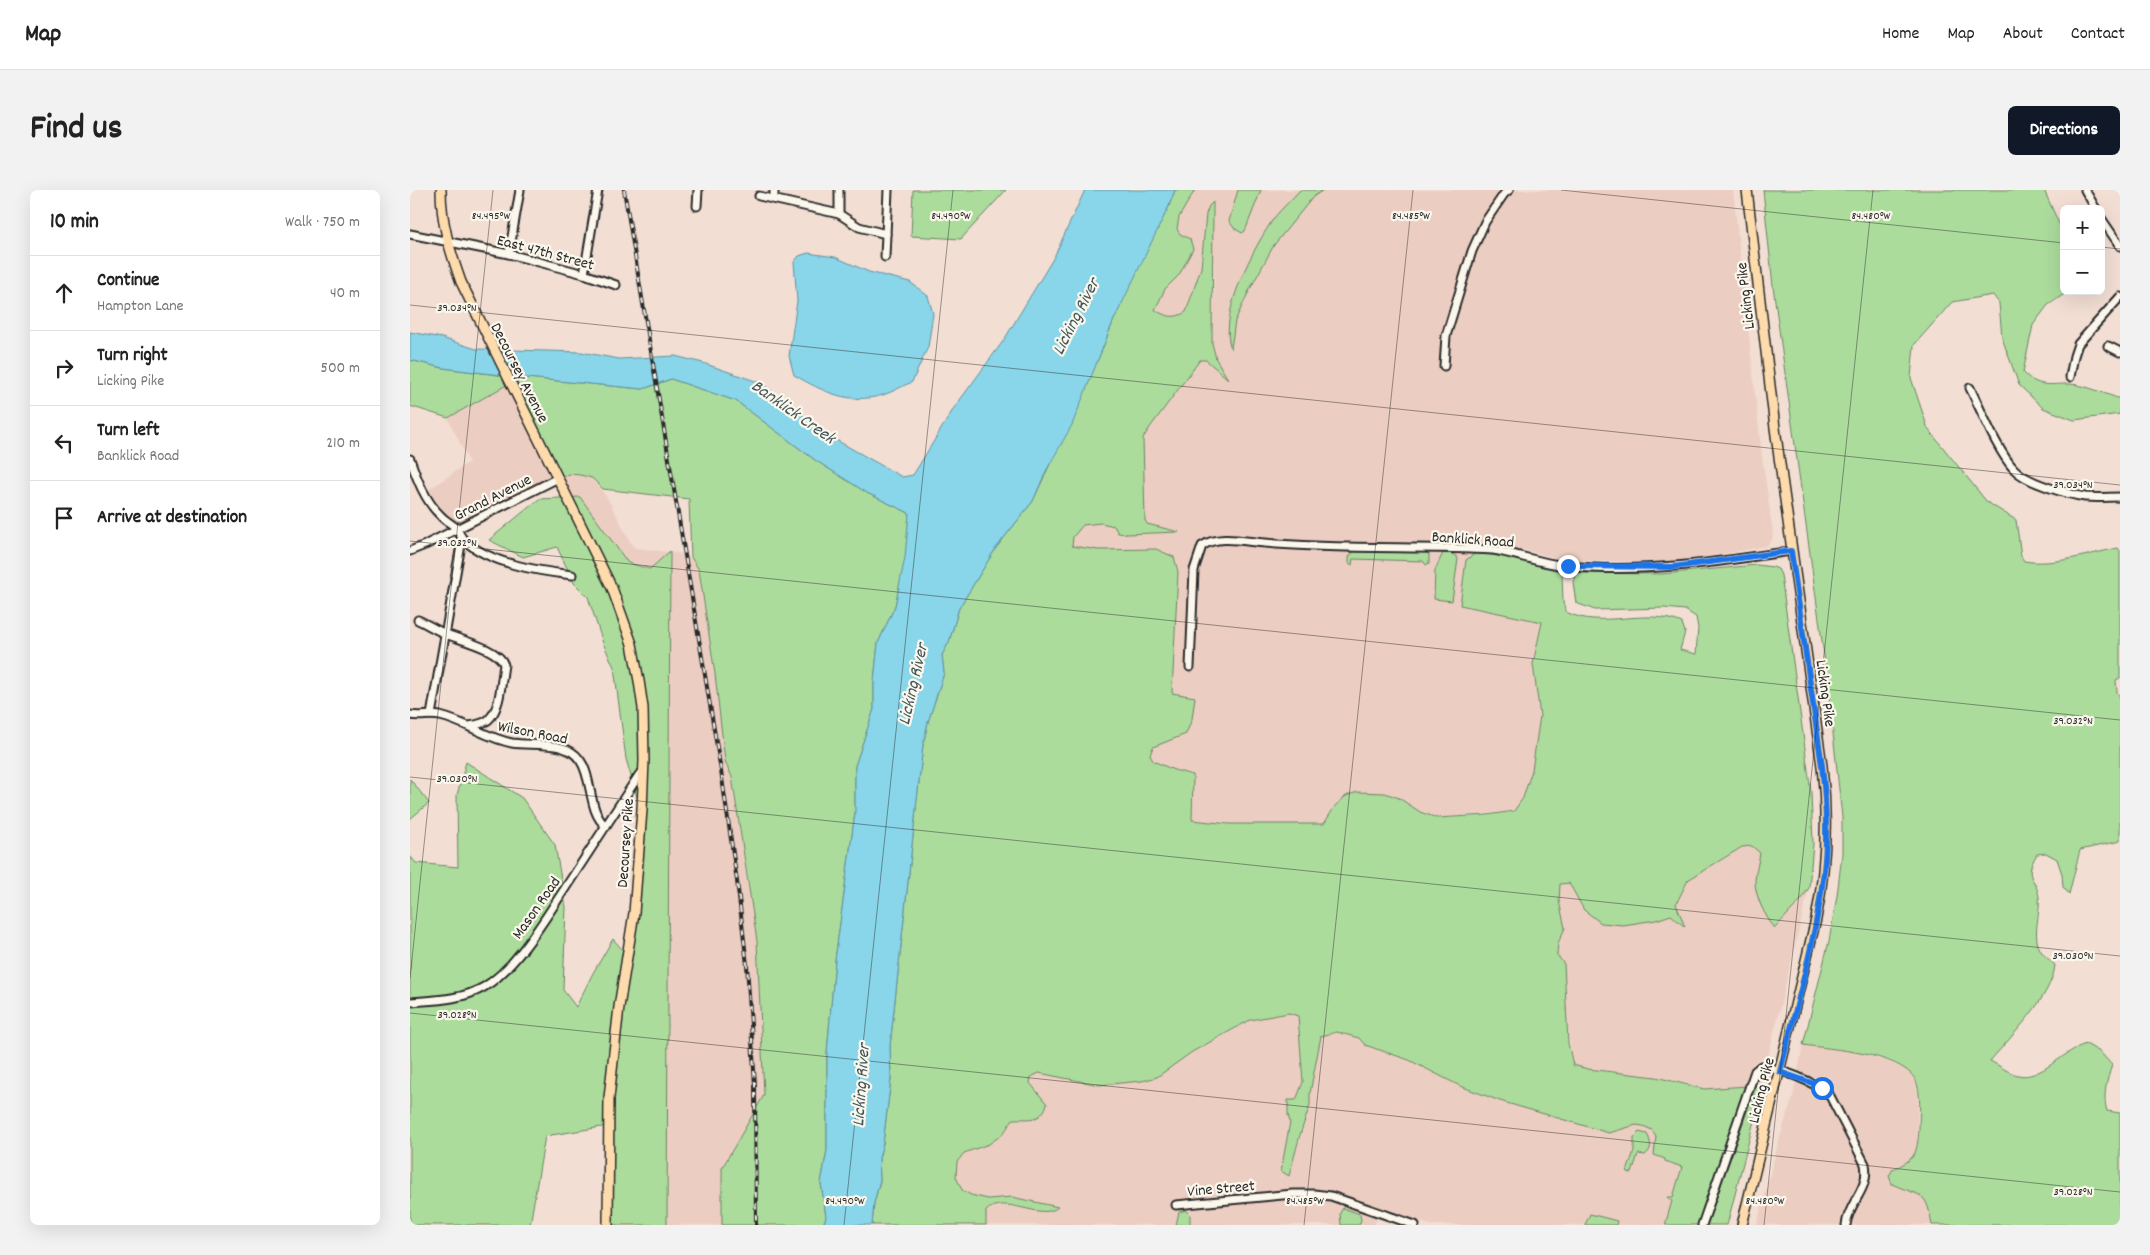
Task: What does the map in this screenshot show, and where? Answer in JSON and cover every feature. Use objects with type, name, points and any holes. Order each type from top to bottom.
[{"type":"main road","name":"Decoursey Avenue","points":[[441,190],[448,241],[460,282],[558,478]]},
{"type":"main road","name":"Licking Pike","points":[[1742,1225],[1816,919],[1826,845],[1825,792],[1822,766],[1791,551],[1747,190]]},
{"type":"main road","name":"Decoursey Pike","points":[[558,478],[612,588],[632,644],[642,708],[643,772],[635,904],[614,1040],[609,1098],[608,1225]]},
{"type":"street","points":[[509,254],[520,190]]},
{"type":"street","points":[[584,274],[598,190]]},
{"type":"street","points":[[697,206],[698,190]]},
{"type":"street","points":[[774,190],[774,199]]},
{"type":"street","points":[[839,190],[839,214]]},
{"type":"street","points":[[884,257],[888,190]]},
{"type":"street","points":[[1444,366],[1446,336],[1472,251],[1485,222],[1504,194],[1509,190]]},
{"type":"street","points":[[2085,190],[2094,205]]},
{"type":"street","points":[[759,196],[839,214],[858,227],[886,234]]},
{"type":"street","points":[[2105,224],[2120,246]]},
{"type":"street","name":"East 47th Street","points":[[410,234],[509,254],[584,274],[616,285]]},
{"type":"street","points":[[2070,378],[2078,344],[2120,297]]},
{"type":"street","points":[[2108,346],[2120,352]]},
{"type":"street","points":[[1970,388],[2005,456],[2018,473],[2031,480],[2074,494],[2120,497]]},
{"type":"street","points":[[410,459],[427,498],[441,516],[457,529],[462,539],[472,546],[508,562],[530,569],[572,576]]},
{"type":"street","name":"Grand Avenue","points":[[410,550],[425,545],[558,478]]},
{"type":"street","points":[[430,715],[462,539]]},
{"type":"street","name":"Banklick Road","points":[[1190,668],[1194,570],[1199,552],[1206,543],[1224,540],[1290,545],[1493,550],[1558,565],[1592,568],[1688,566],[1791,551]]},
{"type":"street","points":[[418,620],[445,634],[494,654],[503,661],[504,665],[496,705],[492,715],[481,724],[469,726]]},
{"type":"street","name":"Wilson Road","points":[[410,715],[430,715],[453,720],[490,737],[512,743],[559,748],[572,752],[580,760],[584,769],[596,815],[600,822],[606,826]]},
{"type":"street","name":"Mason Road","points":[[410,1002],[456,998],[473,992],[495,980],[514,960],[549,913],[639,775],[643,772]]},
{"type":"street","points":[[1702,1225],[1756,1071],[1762,1066],[1822,1088],[1830,1096],[1866,1164],[1867,1175],[1865,1184],[1847,1216],[1846,1225]]},
{"type":"street","name":"Vine Street","points":[[1176,1205],[1293,1194],[1314,1194],[1336,1198],[1415,1225]]},
{"type":"shaded area","points":[[1195,190],[1733,190],[1762,457],[1773,533],[1772,540],[1767,546],[1691,560],[1640,562],[1582,561],[1556,558],[1516,548],[1493,546],[1377,544],[1216,536],[1204,540],[1217,546],[1223,543],[1310,549],[1483,553],[1508,557],[1542,622],[1533,664],[1540,716],[1532,770],[1523,798],[1514,811],[1437,818],[1420,812],[1399,798],[1385,793],[1358,792],[1346,796],[1335,806],[1324,824],[1229,824],[1192,820],[1193,775],[1174,770],[1153,761],[1150,755],[1153,747],[1166,741],[1195,698],[1172,694],[1178,572],[1174,557],[1156,549],[1099,550],[1071,547],[1073,537],[1083,525],[1101,523],[1114,526],[1127,534],[1177,532],[1147,524],[1145,520],[1143,438],[1200,360],[1206,360],[1227,378],[1216,359],[1212,343],[1214,263],[1206,214],[1201,268],[1186,312],[1178,317],[1168,317],[1155,310],[1165,289],[1179,275],[1190,239],[1180,234],[1177,229],[1179,217]]},
{"type":"shaded area","points":[[510,383],[558,478],[570,474],[592,478],[608,499],[635,548],[684,554],[694,560],[699,570],[715,674],[725,761],[732,777],[757,941],[764,1095],[722,1168],[722,1225],[608,1225],[644,760],[558,479],[457,529],[441,516],[424,493],[469,462],[448,418]]},
{"type":"shaded area","points":[[1752,846],[1761,853],[1755,882],[1775,928],[1801,900],[1809,888],[1768,1057],[1760,1059],[1750,1068],[1747,1086],[1704,1089],[1656,1077],[1588,1069],[1573,1065],[1557,955],[1558,943],[1565,928],[1559,901],[1560,883],[1569,883],[1584,910],[1656,920],[1671,914],[1684,926],[1676,904],[1688,880],[1742,847]]},
{"type":"shaded area","points":[[1289,1013],[1298,1016],[1303,1082],[1296,1100],[1289,1100],[1288,1115],[1290,1122],[1281,1171],[1289,1176],[1310,1105],[1310,1093],[1321,1035],[1337,1032],[1359,1038],[1365,1045],[1409,1060],[1460,1086],[1500,1101],[1646,1110],[1713,1184],[1698,1225],[1430,1225],[1382,1210],[1374,1225],[986,1225],[986,1211],[991,1207],[1000,1205],[1045,1211],[1058,1208],[1012,1197],[988,1199],[971,1195],[962,1190],[956,1177],[957,1162],[964,1153],[989,1144],[1003,1134],[1013,1119],[1023,1118],[1036,1091],[1030,1083],[1031,1077],[1039,1073],[1157,1077],[1192,1052],[1250,1020]]},
{"type":"shaded area","points":[[1803,1045],[1856,1052],[1889,1062],[1905,1069],[1915,1080],[1918,1094],[1917,1152],[1910,1162],[1893,1169],[1892,1184],[1923,1196],[1929,1205],[1932,1225],[1757,1225],[1779,1140],[1793,1097]]},
{"type":"green space","points":[[913,190],[1006,190],[961,239],[911,236]]},
{"type":"green space","points":[[1175,190],[1195,190],[1179,217],[1177,229],[1180,234],[1190,239],[1193,249],[1179,275],[1165,289],[1155,310],[1171,316],[1178,316],[1186,312],[1201,268],[1206,214],[1213,202],[1212,343],[1216,359],[1228,379],[1206,360],[1200,360],[1143,438],[1145,520],[1147,524],[1179,532],[1127,534],[1118,533],[1114,526],[1101,523],[1083,525],[1073,537],[1072,546],[1099,550],[1156,549],[1174,557],[1178,572],[1172,693],[1195,697],[1192,719],[1186,734],[1153,747],[1150,755],[1153,761],[1174,770],[1193,775],[1192,820],[1229,824],[1324,824],[1335,806],[1346,796],[1357,792],[1385,793],[1399,798],[1420,812],[1437,818],[1487,815],[1514,811],[1523,798],[1532,770],[1540,716],[1533,664],[1542,622],[1460,605],[1466,560],[1476,553],[1508,557],[1562,572],[1563,602],[1566,612],[1580,617],[1609,619],[1653,617],[1682,623],[1685,632],[1680,650],[1696,654],[1698,628],[1696,617],[1685,610],[1664,608],[1595,610],[1576,603],[1573,582],[1576,573],[1662,574],[1757,565],[1778,569],[1781,575],[1811,792],[1813,844],[1809,888],[1801,900],[1775,928],[1764,912],[1755,887],[1760,853],[1752,846],[1742,847],[1688,880],[1676,904],[1685,927],[1671,915],[1656,920],[1623,925],[1601,923],[1584,910],[1569,883],[1560,884],[1559,901],[1565,928],[1558,943],[1557,955],[1564,964],[1568,1043],[1573,1065],[1588,1069],[1656,1077],[1704,1089],[1747,1086],[1698,1225],[1665,1225],[1672,1201],[1667,1197],[1673,1197],[1682,1167],[1654,1155],[1656,1136],[1652,1130],[1636,1125],[1609,1133],[1500,1101],[1460,1086],[1409,1060],[1365,1045],[1359,1038],[1337,1032],[1321,1036],[1310,1093],[1310,1105],[1289,1176],[1281,1171],[1290,1122],[1288,1100],[1296,1100],[1303,1082],[1298,1016],[1289,1013],[1250,1020],[1192,1052],[1157,1077],[1142,1081],[1099,1085],[1039,1073],[1031,1077],[1030,1083],[1047,1104],[1041,1114],[1038,1117],[1029,1119],[1013,1119],[1003,1134],[989,1144],[964,1153],[957,1162],[956,1177],[962,1190],[971,1195],[988,1199],[1012,1197],[1058,1207],[1051,1211],[1003,1205],[994,1206],[986,1211],[986,1225],[872,1225],[874,1203],[880,1181],[879,1158],[883,1143],[891,1079],[890,1046],[923,745],[928,722],[944,673],[942,655],[949,642],[959,608],[996,548],[1033,501],[1099,357],[1135,272],[1169,206]]},
{"type":"green space","points":[[1238,190],[1261,190],[1245,231],[1242,233],[1234,228],[1229,221]]},
{"type":"green space","points":[[1300,190],[1323,190],[1313,197],[1274,245],[1235,321],[1231,349],[1228,334],[1229,317],[1240,281],[1266,230],[1274,218]]},
{"type":"green space","points":[[1763,190],[2044,190],[2060,226],[2060,295],[2063,295],[2048,305],[2033,325],[2023,372],[2036,382],[2042,384],[2078,385],[2120,399],[2120,414],[2074,420],[2043,408],[2019,385],[2002,338],[1999,303],[1993,295],[1952,302],[1914,345],[1911,378],[1928,429],[1987,502],[2016,520],[2021,556],[2024,561],[2059,561],[2118,548],[2120,551],[2120,678],[2116,680],[2117,692],[2120,697],[2120,841],[2080,850],[2069,894],[2063,887],[2062,874],[2057,859],[2046,853],[2037,854],[2030,873],[2039,897],[2037,939],[2041,951],[2055,965],[2047,990],[2039,1003],[1990,1061],[2011,1073],[2026,1076],[2035,1074],[2069,1052],[2086,1044],[2100,1052],[2112,1065],[2107,1082],[2105,1100],[2107,1111],[2120,1113],[2120,1225],[1932,1225],[1925,1200],[1921,1196],[1892,1184],[1889,1176],[1893,1169],[1911,1159],[1916,1150],[1920,1104],[1919,1090],[1915,1079],[1907,1070],[1895,1063],[1880,1058],[1803,1045],[1829,941],[1837,896],[1842,854],[1842,817],[1827,677],[1773,286]]},
{"type":"green space","points":[[410,360],[443,368],[506,376],[510,383],[448,418],[410,406]]},
{"type":"green space","points":[[516,377],[643,389],[671,379],[736,401],[815,460],[867,493],[909,513],[906,557],[895,606],[878,643],[874,681],[874,709],[855,766],[855,813],[835,960],[827,1053],[827,1150],[821,1183],[826,1217],[823,1225],[722,1225],[722,1168],[764,1095],[757,941],[732,777],[725,761],[715,674],[699,570],[691,557],[689,499],[603,489],[592,478],[580,475],[570,474],[558,478],[527,417]]},
{"type":"green space","points":[[580,497],[628,563],[650,569],[670,551],[667,1225],[608,1225],[608,1126],[545,1136],[530,1225],[410,1225],[410,856],[416,863],[458,867],[457,795],[466,762],[522,798],[555,845],[566,907],[563,990],[576,1007],[613,939],[627,955],[642,814],[626,759],[614,667],[603,643],[588,597],[574,583],[557,547],[523,557],[489,540],[539,499]]},
{"type":"green space","points":[[1355,550],[1425,552],[1429,554],[1429,563],[1426,565],[1423,561],[1353,559],[1352,565],[1349,563],[1349,557]]},
{"type":"green space","points":[[1443,553],[1450,553],[1458,559],[1452,601],[1434,599],[1435,570]]},
{"type":"green space","points":[[410,779],[429,803],[410,819]]},
{"type":"green space","points":[[1760,1083],[1762,1090],[1727,1225],[1707,1225],[1756,1086]]},
{"type":"green space","points":[[1639,1132],[1647,1134],[1650,1148],[1645,1155],[1638,1154],[1632,1173],[1627,1172],[1634,1151],[1634,1137]]},
{"type":"green space","points":[[1343,1208],[1360,1214],[1361,1220],[1359,1225],[1341,1225],[1340,1213]]},
{"type":"green space","points":[[1186,1210],[1190,1214],[1190,1225],[1176,1225],[1179,1212]]},
{"type":"green space","points":[[1590,1214],[1617,1221],[1616,1225],[1585,1225]]},
{"type":"water","points":[[1085,190],[1175,190],[1113,322],[1072,425],[1046,471],[1033,501],[996,548],[959,608],[949,642],[942,655],[944,673],[928,722],[923,745],[890,1046],[891,1079],[883,1143],[879,1158],[880,1180],[874,1203],[872,1225],[823,1225],[826,1217],[821,1183],[827,1150],[827,1053],[835,960],[855,813],[855,766],[874,709],[874,681],[878,643],[895,606],[905,557],[909,513],[867,493],[815,460],[736,401],[671,379],[643,389],[443,368],[410,360],[410,332],[442,338],[476,349],[581,352],[619,359],[675,356],[703,363],[761,383],[829,436],[902,477],[913,475],[954,408],[1004,340],[1054,257]]},
{"type":"water","points":[[808,253],[835,257],[869,272],[910,282],[928,296],[933,314],[928,347],[912,382],[883,395],[871,398],[848,398],[816,387],[794,375],[789,356],[797,301],[794,262],[799,256]]},
{"type":"railway","points":[[624,190],[721,771],[737,881],[747,965],[755,1085],[756,1225]]},
{"type":"route","points":[[1568,566],[1592,568],[1673,567],[1791,551],[1822,766],[1825,792],[1826,845],[1821,896],[1780,1072],[1822,1088]]},
{"type":"water label","name":"Licking River","points":[[1075,316]]},
{"type":"water label","name":"Banklick Creek","points":[[794,411]]},
{"type":"water label","name":"Licking River","points":[[912,684]]},
{"type":"water label","name":"Licking River","points":[[860,1085]]}]
